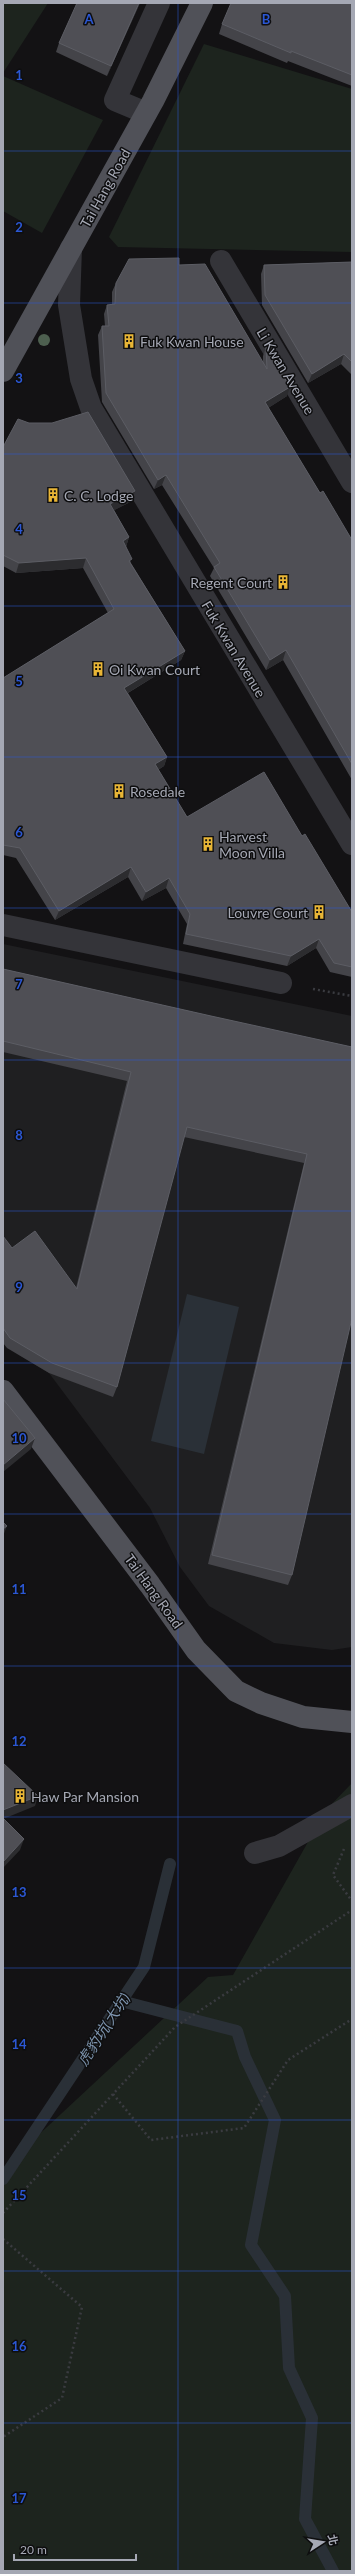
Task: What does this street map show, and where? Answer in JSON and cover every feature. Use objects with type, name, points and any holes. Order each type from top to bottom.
[{"type":"main road","name":"Tai Hang Road","points":[[3,371],[146,113],[202,3]]},
{"type":"main road","name":"Tai Hang Road","points":[[3,1391],[150,1585],[196,1650],[236,1691],[261,1703],[303,1717],[352,1722]]},
{"type":"street","points":[[146,113],[116,100],[159,3]]},
{"type":"street","name":"Fuk Kwan Avenue","points":[[71,248],[69,305],[82,378],[90,408],[352,844]]},
{"type":"street","name":"Li Kwan Avenue","points":[[221,261],[352,482]]},
{"type":"street","points":[[3,925],[281,983]]},
{"type":"street","points":[[255,1853],[279,1846],[352,1805]]},
{"type":"path","points":[[281,983],[352,996]]},
{"type":"path","points":[[346,1846],[333,1875],[352,1901]]},
{"type":"path","points":[[3,2213],[175,2027],[352,1910]]},
{"type":"path","points":[[113,2094],[151,2140],[244,2128],[288,2060],[352,2019]]},
{"type":"path","points":[[3,2239],[82,2307],[62,2398],[3,2437]]},
{"type":"shaded area","points":[[3,3],[48,3],[3,73]]},
{"type":"shaded area","points":[[204,44],[352,89],[352,252],[118,247],[109,237]]},
{"type":"shaded area","points":[[3,76],[103,120],[42,233],[3,211]]},
{"type":"shaded area","points":[[3,944],[352,1016],[352,1647],[332,1650],[274,1643],[209,1606],[180,1567],[150,1508],[49,1373],[21,1356],[3,1339]]},
{"type":"shaded area","points":[[187,1294],[239,1307],[204,1454],[151,1441]]},
{"type":"shaded area","points":[[352,1783],[352,2571],[3,2571],[3,2168],[208,1977],[233,1975],[326,1810]]},
{"type":"building","points":[[77,3],[139,3],[111,66],[59,43]]},
{"type":"building","points":[[231,3],[352,3],[352,75],[291,51],[291,53],[222,24]]},
{"type":"building","points":[[179,258],[179,265],[205,264],[267,369],[266,347],[290,387],[265,402],[320,493],[323,491],[352,540],[352,764],[286,650],[270,660],[214,567],[220,563],[166,475],[158,480],[106,393],[102,326],[109,326],[107,305],[115,304],[116,283],[129,259]]},
{"type":"building","points":[[352,262],[352,362],[344,354],[312,374],[265,295],[264,265]]},
{"type":"building","points":[[88,412],[135,491],[110,504],[129,537],[123,541],[132,559],[129,561],[185,651],[124,688],[167,757],[155,764],[187,817],[264,772],[302,836],[305,834],[352,912],[352,967],[334,963],[319,939],[291,956],[186,934],[190,914],[169,878],[146,892],[131,867],[59,911],[20,848],[3,845],[3,678],[114,609],[86,558],[19,563],[3,555],[3,447],[18,419],[29,423],[52,423]]},
{"type":"building","points":[[3,969],[352,1047],[352,1318],[292,1575],[212,1555],[307,1154],[187,1127],[117,1387],[52,1363],[10,1338],[3,1328],[3,1236],[12,1248],[35,1231],[77,1289],[131,1072],[3,1041]]},
{"type":"building","points":[[3,1399],[35,1438],[3,1465]]},
{"type":"building","points":[[3,1522],[7,1526],[3,1529]]},
{"type":"building","points":[[3,1763],[38,1796],[3,1810]]},
{"type":"building","points":[[3,1818],[24,1839],[3,1862]]},
{"type":"waterway","name":"虎豹坑(大坑)","points":[[3,2179],[144,1967],[170,1864]]},
{"type":"waterway","points":[[121,2001],[237,2031],[245,2057],[275,2120],[251,2245],[285,2296],[289,2368],[312,2418],[305,2519],[333,2571]]},
{"type":"place","name":"Fuk Kwan House","points":[[129,341]]},
{"type":"place","name":"C. C. Lodge","points":[[53,495]]},
{"type":"place","name":"Regent Court","points":[[283,582]]},
{"type":"place","name":"Oi Kwan Court","points":[[98,669]]},
{"type":"place","name":"Rosedale","points":[[119,791]]},
{"type":"place","name":"Harvest Moon Villa","points":[[208,844]]},
{"type":"place","name":"Louvre Court","points":[[319,912]]},
{"type":"place","name":"Haw Par Mansion","points":[[20,1796]]}]
